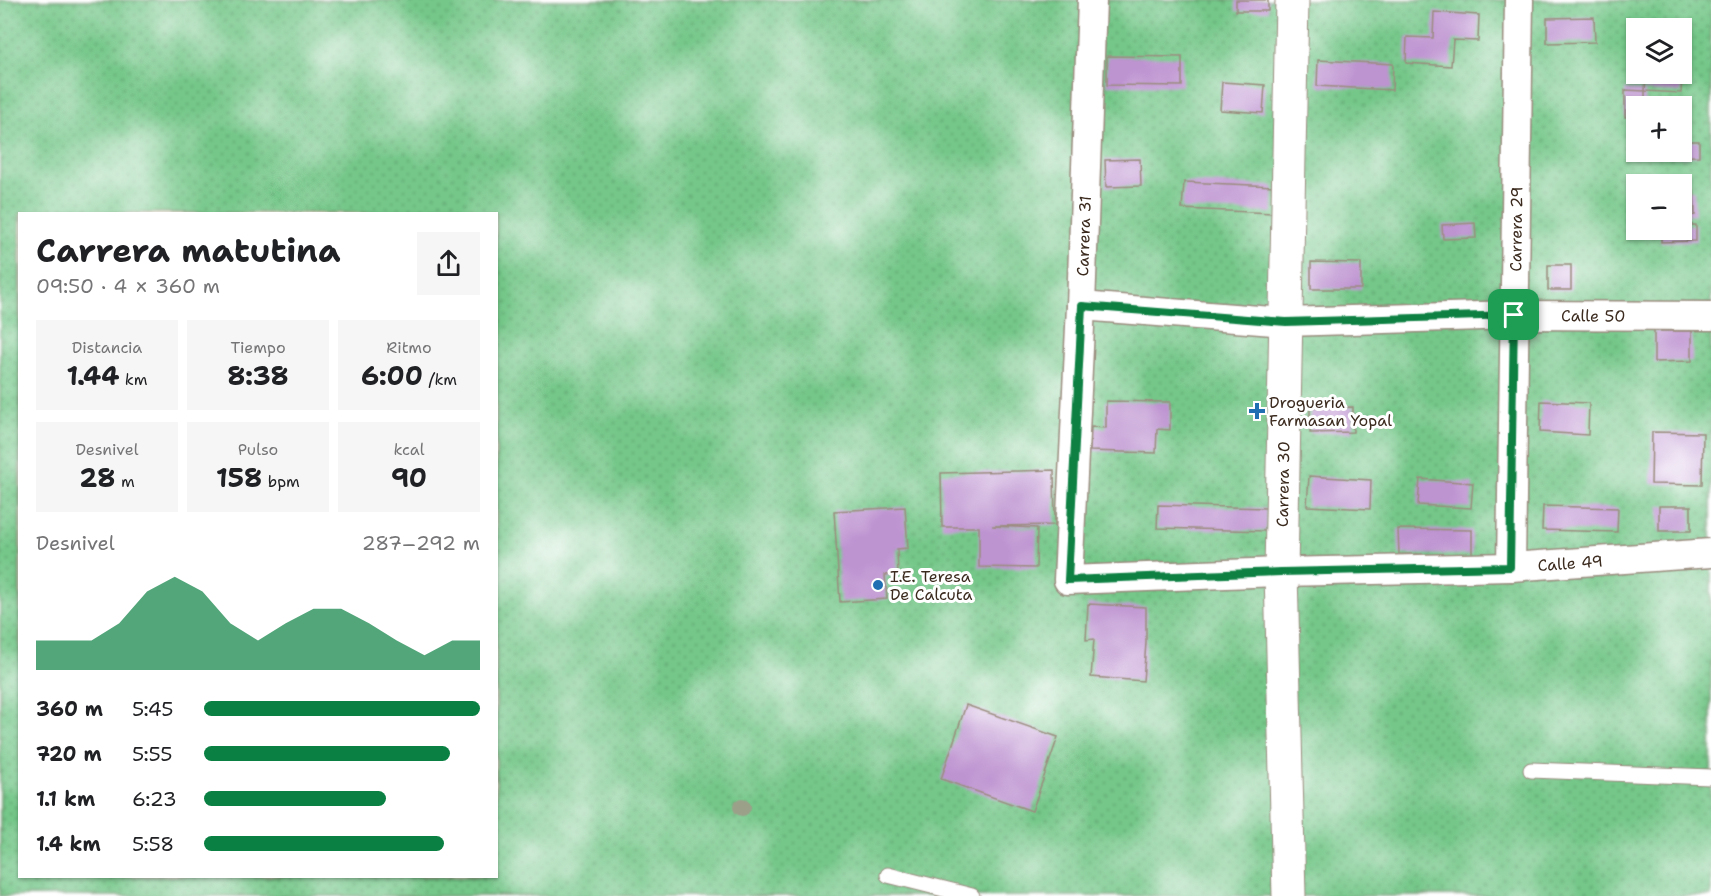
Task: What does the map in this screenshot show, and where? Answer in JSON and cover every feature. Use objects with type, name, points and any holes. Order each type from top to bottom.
[{"type":"street","name":"Carrera 31","points":[[1068,580],[1082,306],[1092,0]]},
{"type":"street","name":"Carrera 30","points":[[1289,896],[1281,572],[1292,0]]},
{"type":"street","name":"Carrera 29","points":[[1510,567],[1519,0]]},
{"type":"street","name":"Calle 50","points":[[1082,306],[1286,322],[1514,315],[1711,316]]},
{"type":"street","name":"Calle 49","points":[[1068,580],[1510,567],[1711,553]]},
{"type":"lane","points":[[1531,770],[1711,777]]},
{"type":"lane","points":[[888,875],[972,896]]},
{"type":"green space","points":[[0,0],[1711,0],[1711,896],[0,896]]},
{"type":"building","points":[[1236,0],[1268,0],[1268,11],[1236,11]]},
{"type":"building","points":[[1434,12],[1479,15],[1478,41],[1453,40],[1451,66],[1406,63],[1407,37],[1433,38]]},
{"type":"building","points":[[1594,17],[1595,42],[1547,43],[1547,18]]},
{"type":"building","points":[[1107,56],[1182,57],[1182,86],[1107,85]]},
{"type":"building","points":[[1318,60],[1393,64],[1392,90],[1317,86]]},
{"type":"building","points":[[1222,82],[1265,85],[1263,113],[1220,110]]},
{"type":"building","points":[[1645,84],[1681,84],[1681,93],[1645,91]]},
{"type":"building","points":[[1625,90],[1645,91],[1645,96],[1626,96],[1626,117],[1625,117]]},
{"type":"building","points":[[1692,141],[1699,141],[1699,156],[1692,156]]},
{"type":"building","points":[[1140,159],[1141,186],[1106,187],[1105,160]]},
{"type":"building","points":[[1184,182],[1274,186],[1273,213],[1182,209]]},
{"type":"building","points":[[1692,190],[1694,190],[1695,215],[1692,215]]},
{"type":"building","points":[[1475,223],[1476,238],[1443,239],[1442,225]]},
{"type":"building","points":[[1692,225],[1696,225],[1696,241],[1661,242],[1661,240],[1692,240]]},
{"type":"building","points":[[1311,262],[1361,263],[1361,289],[1311,289]]},
{"type":"building","points":[[1548,265],[1571,265],[1571,290],[1548,290]]},
{"type":"building","points":[[1654,331],[1692,331],[1692,361],[1654,362]]},
{"type":"building","points":[[1106,401],[1170,402],[1170,430],[1157,429],[1156,453],[1090,451],[1091,427],[1106,428]]},
{"type":"building","points":[[1541,401],[1589,403],[1588,435],[1540,432]]},
{"type":"building","points":[[1353,407],[1353,432],[1310,433],[1310,408]]},
{"type":"building","points":[[1652,432],[1703,433],[1702,485],[1651,484]]},
{"type":"building","points":[[1054,470],[1055,525],[992,526],[1037,528],[1036,568],[979,567],[979,527],[942,527],[941,473]]},
{"type":"building","points":[[1309,476],[1371,480],[1370,509],[1307,506]]},
{"type":"building","points":[[1420,479],[1473,483],[1471,508],[1418,505]]},
{"type":"building","points":[[1158,505],[1266,508],[1266,531],[1157,528]]},
{"type":"building","points":[[1543,506],[1618,508],[1617,532],[1542,530]]},
{"type":"building","points":[[1659,506],[1691,506],[1691,531],[1659,531]]},
{"type":"building","points":[[905,507],[908,548],[897,549],[898,574],[885,575],[887,599],[840,602],[834,511]]},
{"type":"building","points":[[1398,529],[1472,530],[1472,555],[1399,554]]},
{"type":"building","points":[[1088,604],[1146,607],[1143,681],[1091,677],[1094,639],[1086,640]]},
{"type":"building","points":[[966,705],[1058,737],[1032,811],[941,779]]},
{"type":"place","name":"Drogueria Farmasan Yopal","points":[[1257,411]]},
{"type":"place","name":"I.E. Teresa De Calcuta","points":[[878,585]]},
{"type":"route","points":[[1082,306],[1286,322],[1514,315],[1510,567],[1068,580],[1082,306]]}]
